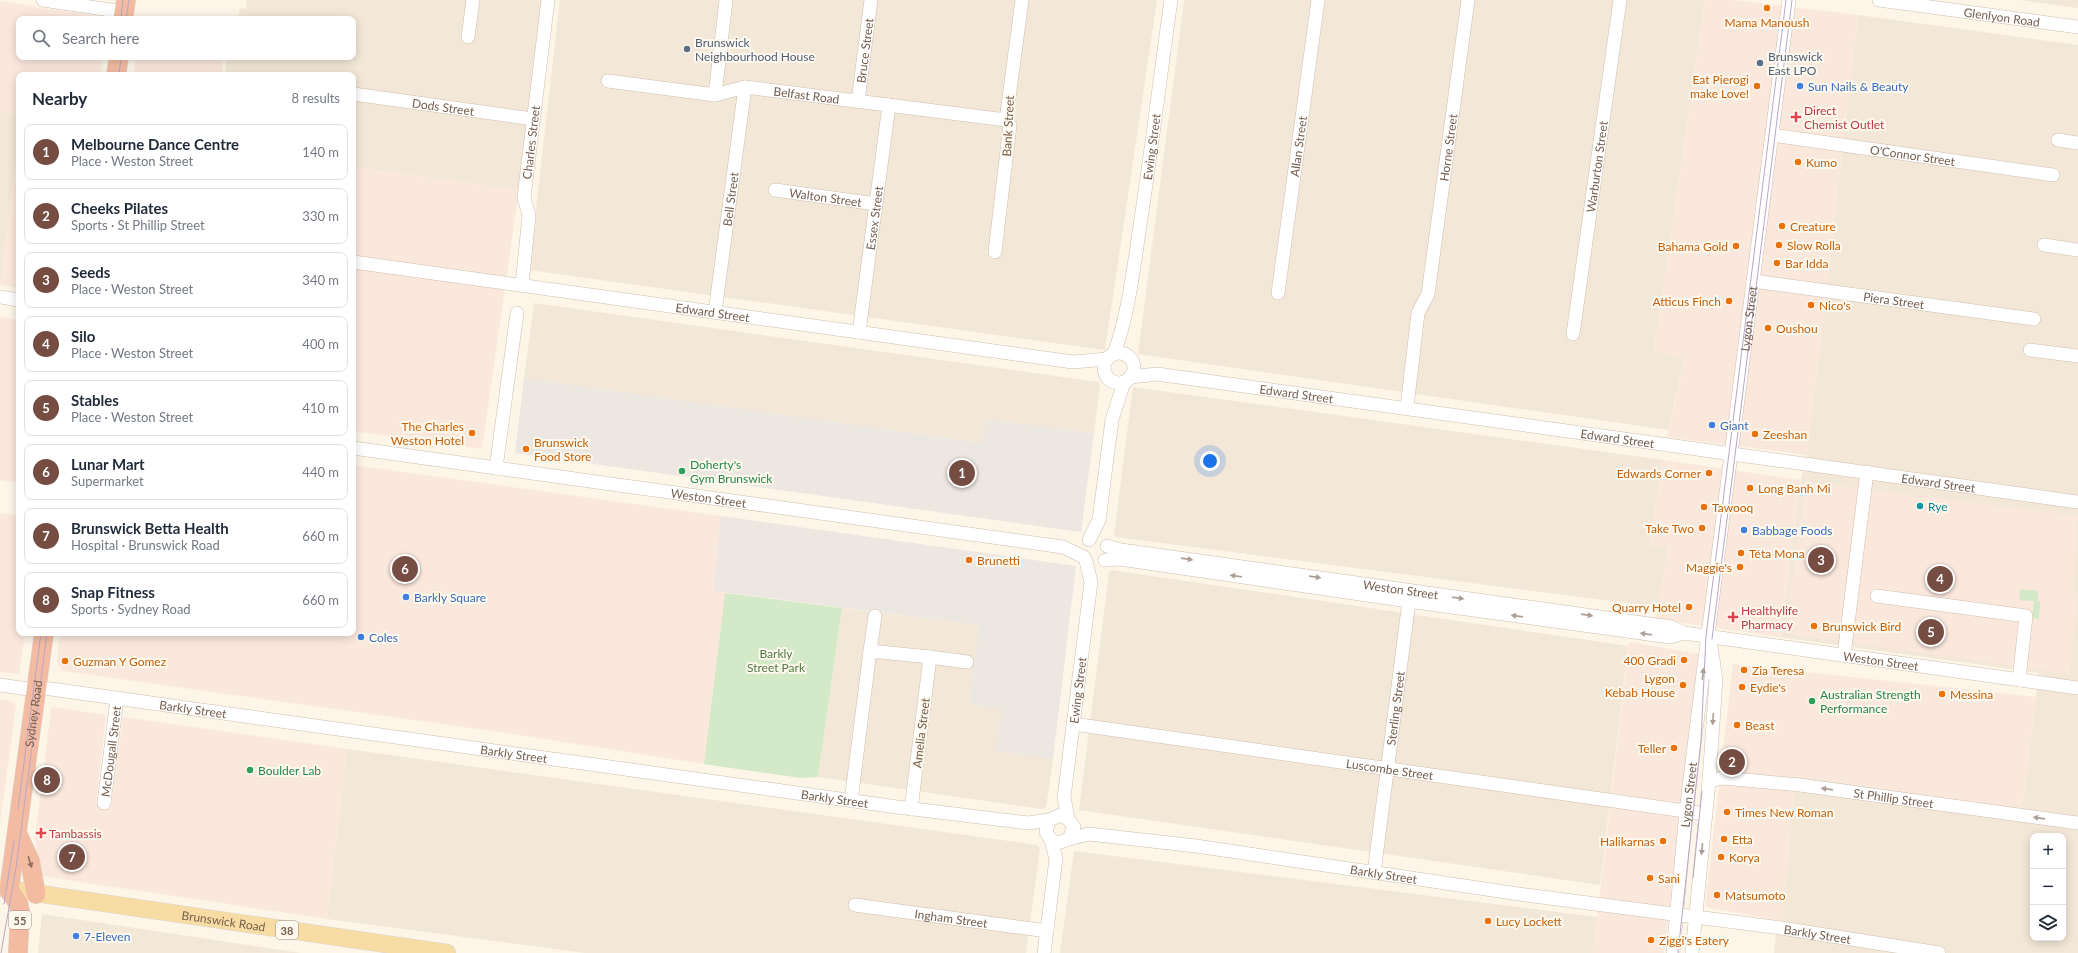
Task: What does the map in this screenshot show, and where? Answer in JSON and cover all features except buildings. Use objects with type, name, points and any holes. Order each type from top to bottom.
[{"type":"highway","points":[[116,72],[118,60]]},
{"type":"highway","name":"Sydney Road","points":[[3,892],[17,833],[44,636]]},
{"type":"highway","points":[[17,833],[30,861],[36,894]]},
{"type":"highway","name":"55","points":[[3,892],[18,903],[20,911],[18,953]]},
{"type":"main road","name":"Brunswick Road","points":[[3,892],[36,894],[446,953]]},
{"type":"street","points":[[43,0],[124,10]]},
{"type":"street","points":[[468,37],[473,0]]},
{"type":"street","name":"Charles Street","points":[[522,285],[529,216],[524,198],[548,0]]},
{"type":"street","points":[[715,95],[726,0]]},
{"type":"street","name":"Bruce Street","points":[[858,101],[871,0]]},
{"type":"street","name":"Bank Street","points":[[995,252],[1010,126],[1006,120],[1022,0]]},
{"type":"street","name":"Ewing Street","points":[[1110,357],[1129,294],[1148,176],[1171,0]]},
{"type":"street","name":"Allan Street","points":[[1278,293],[1318,0]]},
{"type":"street","name":"Horne Street","points":[[1407,408],[1417,330],[1430,309],[1428,294],[1468,0]]},
{"type":"street","name":"Warburton Street","points":[[1573,334],[1620,0]]},
{"type":"street","name":"Lygon Street","points":[[1673,953],[1678,914],[1686,811],[1789,0]]},
{"type":"street","name":"Glenlyon Road","points":[[1879,0],[2078,27]]},
{"type":"street","name":"Belfast Road","points":[[608,81],[715,95],[745,87],[1006,120]]},
{"type":"street","name":"Bell Street","points":[[715,312],[745,87]]},
{"type":"street","name":"Dods Street","points":[[356,94],[533,119]]},
{"type":"street","name":"Essex Street","points":[[859,332],[888,105]]},
{"type":"street","name":"O'Connor Street","points":[[1772,135],[2053,175]]},
{"type":"street","points":[[2058,140],[2078,142]]},
{"type":"street","name":"Walton Street","points":[[775,190],[876,204]]},
{"type":"street","points":[[2044,245],[2078,250]]},
{"type":"street","name":"Edward Street","points":[[356,262],[1073,362],[1110,357]]},
{"type":"street","name":"Piera Street","points":[[1754,281],[2034,319]]},
{"type":"street","name":"Ewing Street","points":[[1129,294],[1130,360]]},
{"type":"street","points":[[0,297],[16,300]]},
{"type":"street","points":[[496,468],[516,312]]},
{"type":"street","points":[[2030,350],[2078,356]]},
{"type":"street","points":[[1099,520],[1082,550],[1085,559],[1094,564],[1103,562],[1108,553],[1099,520],[1112,420],[1127,380],[1134,368],[1130,360],[1118,353],[1110,357],[1104,364],[1112,420]]},
{"type":"street","name":"Edward Street","points":[[1130,360],[1157,374]]},
{"type":"street","name":"Edward Street","points":[[1073,362],[1107,377]]},
{"type":"street","name":"Edward Street","points":[[1127,380],[1157,374],[2078,502]]},
{"type":"street","points":[[1107,377],[1119,383],[1127,380]]},
{"type":"street","name":"Weston Street","points":[[356,448],[1063,547],[1085,559]]},
{"type":"street","points":[[1844,655],[1867,472]]},
{"type":"street","points":[[1087,541],[1097,538],[1105,544]]},
{"type":"street","name":"Weston Street","points":[[1063,547],[1087,541]]},
{"type":"street","name":"Weston Street","points":[[1105,544],[1121,550],[1255,574]]},
{"type":"street","name":"Ewing Street","points":[[1070,821],[1064,797],[1091,582],[1085,559]]},
{"type":"street","name":"Weston Street","points":[[1103,562],[1120,559],[1255,574],[1546,615],[1671,627],[1684,633],[2078,688]]},
{"type":"street","name":"Ewing Street","points":[[1091,582],[1103,562]]},
{"type":"street","name":"Sterling Street","points":[[1374,873],[1409,596]]},
{"type":"street","points":[[1877,596],[2026,616],[2019,680]]},
{"type":"street","points":[[851,801],[874,616]]},
{"type":"street","name":"Lygon Street","points":[[1692,953],[1709,781],[1716,680],[1708,636]]},
{"type":"street","points":[[870,651],[967,662]]},
{"type":"street","name":"Amelia Street","points":[[911,809],[930,657]]},
{"type":"street","name":"Barkly Street","points":[[0,685],[116,699],[911,809],[1028,823],[1051,819]]},
{"type":"street","name":"McDougall Street","points":[[104,803],[116,699]]},
{"type":"street","name":"Luscombe Street","points":[[1073,724],[1706,814]]},
{"type":"street","name":"St Phillip Street","points":[[1709,781],[1723,778],[1800,785],[2078,823]]},
{"type":"street","name":"Ewing Street","points":[[1051,819],[1064,797]]},
{"type":"street","points":[[1044,953],[1056,859],[1046,828],[1051,819],[1061,816],[1070,821],[1073,832],[1056,859]]},
{"type":"street","name":"Barkly Street","points":[[1070,821],[1089,834]]},
{"type":"street","name":"Barkly Street","points":[[1028,823],[1049,838]]},
{"type":"street","name":"Barkly Street","points":[[1068,841],[1089,834],[1196,846],[1374,873],[1678,914],[1940,953]]},
{"type":"street","points":[[1049,838],[1058,843],[1068,841]]},
{"type":"street","name":"Ingham Street","points":[[855,905],[1047,931]]},
{"type":"shaded area","points":[[247,0],[542,0],[519,190],[356,167],[356,72],[225,72],[227,60],[356,60],[356,16],[239,16],[240,8],[246,9]]},
{"type":"shaded area","points":[[560,0],[1157,0],[1105,350],[529,270]]},
{"type":"shaded area","points":[[1184,0],[1705,0],[1654,351],[1685,357],[1668,430],[1138,354]]},
{"type":"shaded area","points":[[1705,0],[1732,0],[1858,15],[1807,455],[1667,437],[1685,358],[1654,351]]},
{"type":"shaded area","points":[[2019,0],[2078,0],[2078,8]]},
{"type":"shaded area","points":[[0,1],[94,16],[16,16],[16,60],[102,60],[100,72],[16,72],[16,114],[0,111]]},
{"type":"shaded area","points":[[1858,15],[2078,45],[2078,953],[1774,953],[1776,935],[1782,921],[1796,776],[2022,809],[2039,673],[1780,637],[1801,480],[1807,455]]},
{"type":"shaded area","points":[[136,60],[224,60],[222,72],[134,72]]},
{"type":"shaded area","points":[[0,111],[16,114],[16,164],[0,285]]},
{"type":"shaded area","points":[[16,164],[16,288],[0,285]]},
{"type":"shaded area","points":[[356,167],[519,190],[482,449],[356,431]]},
{"type":"shaded area","points":[[534,303],[1098,382],[1100,385],[1094,433],[986,419],[983,443],[524,378]]},
{"type":"shaded area","points":[[0,317],[16,320],[16,483],[0,480]]},
{"type":"shaded area","points":[[524,378],[982,443],[986,419],[1094,433],[1081,532],[515,453]]},
{"type":"shaded area","points":[[1133,387],[1663,460],[1649,545],[1668,546],[1658,607],[1116,537],[1114,535]]},
{"type":"shaded area","points":[[1663,460],[1801,480],[1780,637],[1656,619],[1668,547],[1649,545]]},
{"type":"shaded area","points":[[356,465],[721,516],[713,591],[725,593],[704,764],[507,733],[63,671],[57,663],[60,636],[356,636]]},
{"type":"shaded area","points":[[1806,482],[2078,516],[2073,592],[2078,593],[2070,674],[1785,633]]},
{"type":"shaded area","points":[[0,513],[16,516],[16,636],[25,636],[19,674],[0,672]]},
{"type":"shaded area","points":[[721,516],[1076,566],[1053,759],[996,751],[1002,710],[969,704],[979,625],[713,591]]},
{"type":"shaded area","points":[[1111,570],[1628,646],[1600,885],[1079,810],[1109,572]]},
{"type":"shaded area","points":[[842,608],[979,625],[969,704],[1002,710],[997,751],[1053,759],[1046,807],[1043,809],[818,777]]},
{"type":"shaded area","points":[[1629,642],[1699,654],[1664,953],[1593,953]]},
{"type":"shaded area","points":[[1733,664],[2036,697],[2022,809],[1796,776],[1782,921],[1705,907]]},
{"type":"shaded area","points":[[0,699],[12,701],[16,705],[0,824]]},
{"type":"shaded area","points":[[53,707],[106,715],[96,803],[111,806],[123,717],[347,749],[327,919],[41,876],[35,838],[51,709]]},
{"type":"shaded area","points":[[347,749],[1037,845],[1040,848],[1026,953],[585,953],[327,919]]},
{"type":"shaded area","points":[[1074,851],[1597,917],[1593,953],[1060,953]]},
{"type":"shaded area","points":[[42,914],[301,953],[38,953]]},
{"type":"green space","points":[[2020,589],[2038,591],[2038,602],[2040,602],[2039,619],[2032,618],[2034,601],[2019,600]]},
{"type":"green space","name":"Barkly Street Park","points":[[725,593],[842,608],[818,777],[801,778],[704,764]]},
{"type":"tram line","points":[[121,16],[123,0]]},
{"type":"tram line","points":[[126,16],[129,0]]},
{"type":"tram line","points":[[1678,953],[1701,740],[1706,636],[1786,0]]},
{"type":"tram line","points":[[1712,639],[1792,0]]},
{"type":"tram line","points":[[119,72],[121,60]]},
{"type":"tram line","points":[[18,809],[41,636]]},
{"type":"tram line","points":[[1,953],[16,868],[47,636]]},
{"type":"tram line","points":[[1693,878],[1702,791]]},
{"type":"tram line","points":[[4,904],[14,841]]},
{"type":"place","name":"Mama Manoush","points":[[1767,8]]},
{"type":"place","name":"Brunswick Neighbourhood House","points":[[687,49]]},
{"type":"place","name":"Brunswick East LPO","points":[[1760,63]]},
{"type":"place","name":"Eat Pierogi make Love!","points":[[1757,86]]},
{"type":"place","name":"Sun Nails & Beauty","points":[[1800,86]]},
{"type":"place","name":"Direct Chemist Outlet","points":[[1796,117]]},
{"type":"place","name":"Kumo","points":[[1798,162]]},
{"type":"place","name":"Creature","points":[[1782,226]]},
{"type":"place","name":"Slow Rolla","points":[[1779,245]]},
{"type":"place","name":"Bahama Gold","points":[[1736,246]]},
{"type":"place","name":"Bar Idda","points":[[1777,263]]},
{"type":"place","name":"Atticus Finch","points":[[1729,301]]},
{"type":"place","name":"Nico's","points":[[1811,305]]},
{"type":"place","name":"Oushou","points":[[1768,328]]},
{"type":"place","name":"Giant","points":[[1712,425]]},
{"type":"place","name":"The Charles Weston Hotel","points":[[472,433]]},
{"type":"place","name":"Zeeshan","points":[[1755,434]]},
{"type":"place","name":"Brunswick Food Store","points":[[526,449]]},
{"type":"place","name":"Doherty's Gym Brunswick","points":[[682,471]]},
{"type":"place","name":"Melbourne Dance Centre","points":[[962,473]]},
{"type":"place","name":"Edwards Corner","points":[[1709,473]]},
{"type":"place","name":"Long Banh Mi","points":[[1750,488]]},
{"type":"place","name":"Rye","points":[[1920,506]]},
{"type":"place","name":"Tawooq","points":[[1704,507]]},
{"type":"place","name":"Take Two","points":[[1702,528]]},
{"type":"place","name":"Babbage Foods","points":[[1744,530]]},
{"type":"place","name":"Téta Mona","points":[[1741,553]]},
{"type":"place","name":"Brunetti","points":[[969,560]]},
{"type":"place","name":"Seeds","points":[[1821,560]]},
{"type":"place","name":"Maggie's","points":[[1740,567]]},
{"type":"place","name":"Lunar Mart","points":[[405,569]]},
{"type":"place","name":"Silo","points":[[1940,579]]},
{"type":"place","name":"Barkly Square","points":[[406,597]]},
{"type":"place","name":"Quarry Hotel","points":[[1689,607]]},
{"type":"place","name":"Healthylife Pharmacy","points":[[1733,617]]},
{"type":"place","name":"Brunswick Bird","points":[[1814,626]]},
{"type":"place","name":"Stables","points":[[1931,632]]},
{"type":"place","name":"Coles","points":[[361,637]]},
{"type":"place","name":"400 Gradi","points":[[1684,660]]},
{"type":"place","name":"Guzman Y Gomez","points":[[65,661]]},
{"type":"place","name":"Zia Teresa","points":[[1744,670]]},
{"type":"place","name":"Lygon Kebab House","points":[[1683,685]]},
{"type":"place","name":"Eydie's","points":[[1742,687]]},
{"type":"place","name":"Messina","points":[[1942,694]]},
{"type":"place","name":"Australian Strength Performance","points":[[1812,701]]},
{"type":"place","name":"Beast","points":[[1737,725]]},
{"type":"place","name":"Teller","points":[[1674,748]]},
{"type":"place","name":"Cheeks Pilates","points":[[1732,762]]},
{"type":"place","name":"Boulder Lab","points":[[250,770]]},
{"type":"place","name":"Snap Fitness","points":[[47,780]]},
{"type":"place","name":"Times New Roman","points":[[1727,812]]},
{"type":"place","name":"Tambassis","points":[[41,833]]},
{"type":"place","name":"Etta","points":[[1724,839]]},
{"type":"place","name":"Halikarnas","points":[[1663,841]]},
{"type":"place","name":"Brunswick Betta Health","points":[[72,857]]},
{"type":"place","name":"Korya","points":[[1721,857]]},
{"type":"place","name":"Sani","points":[[1650,878]]},
{"type":"place","name":"Matsumoto","points":[[1717,895]]},
{"type":"place","name":"Lucy Lockett","points":[[1488,921]]},
{"type":"place","name":"7-Eleven","points":[[76,936]]},
{"type":"place","name":"Ziggi's Eatery","points":[[1651,940]]}]
